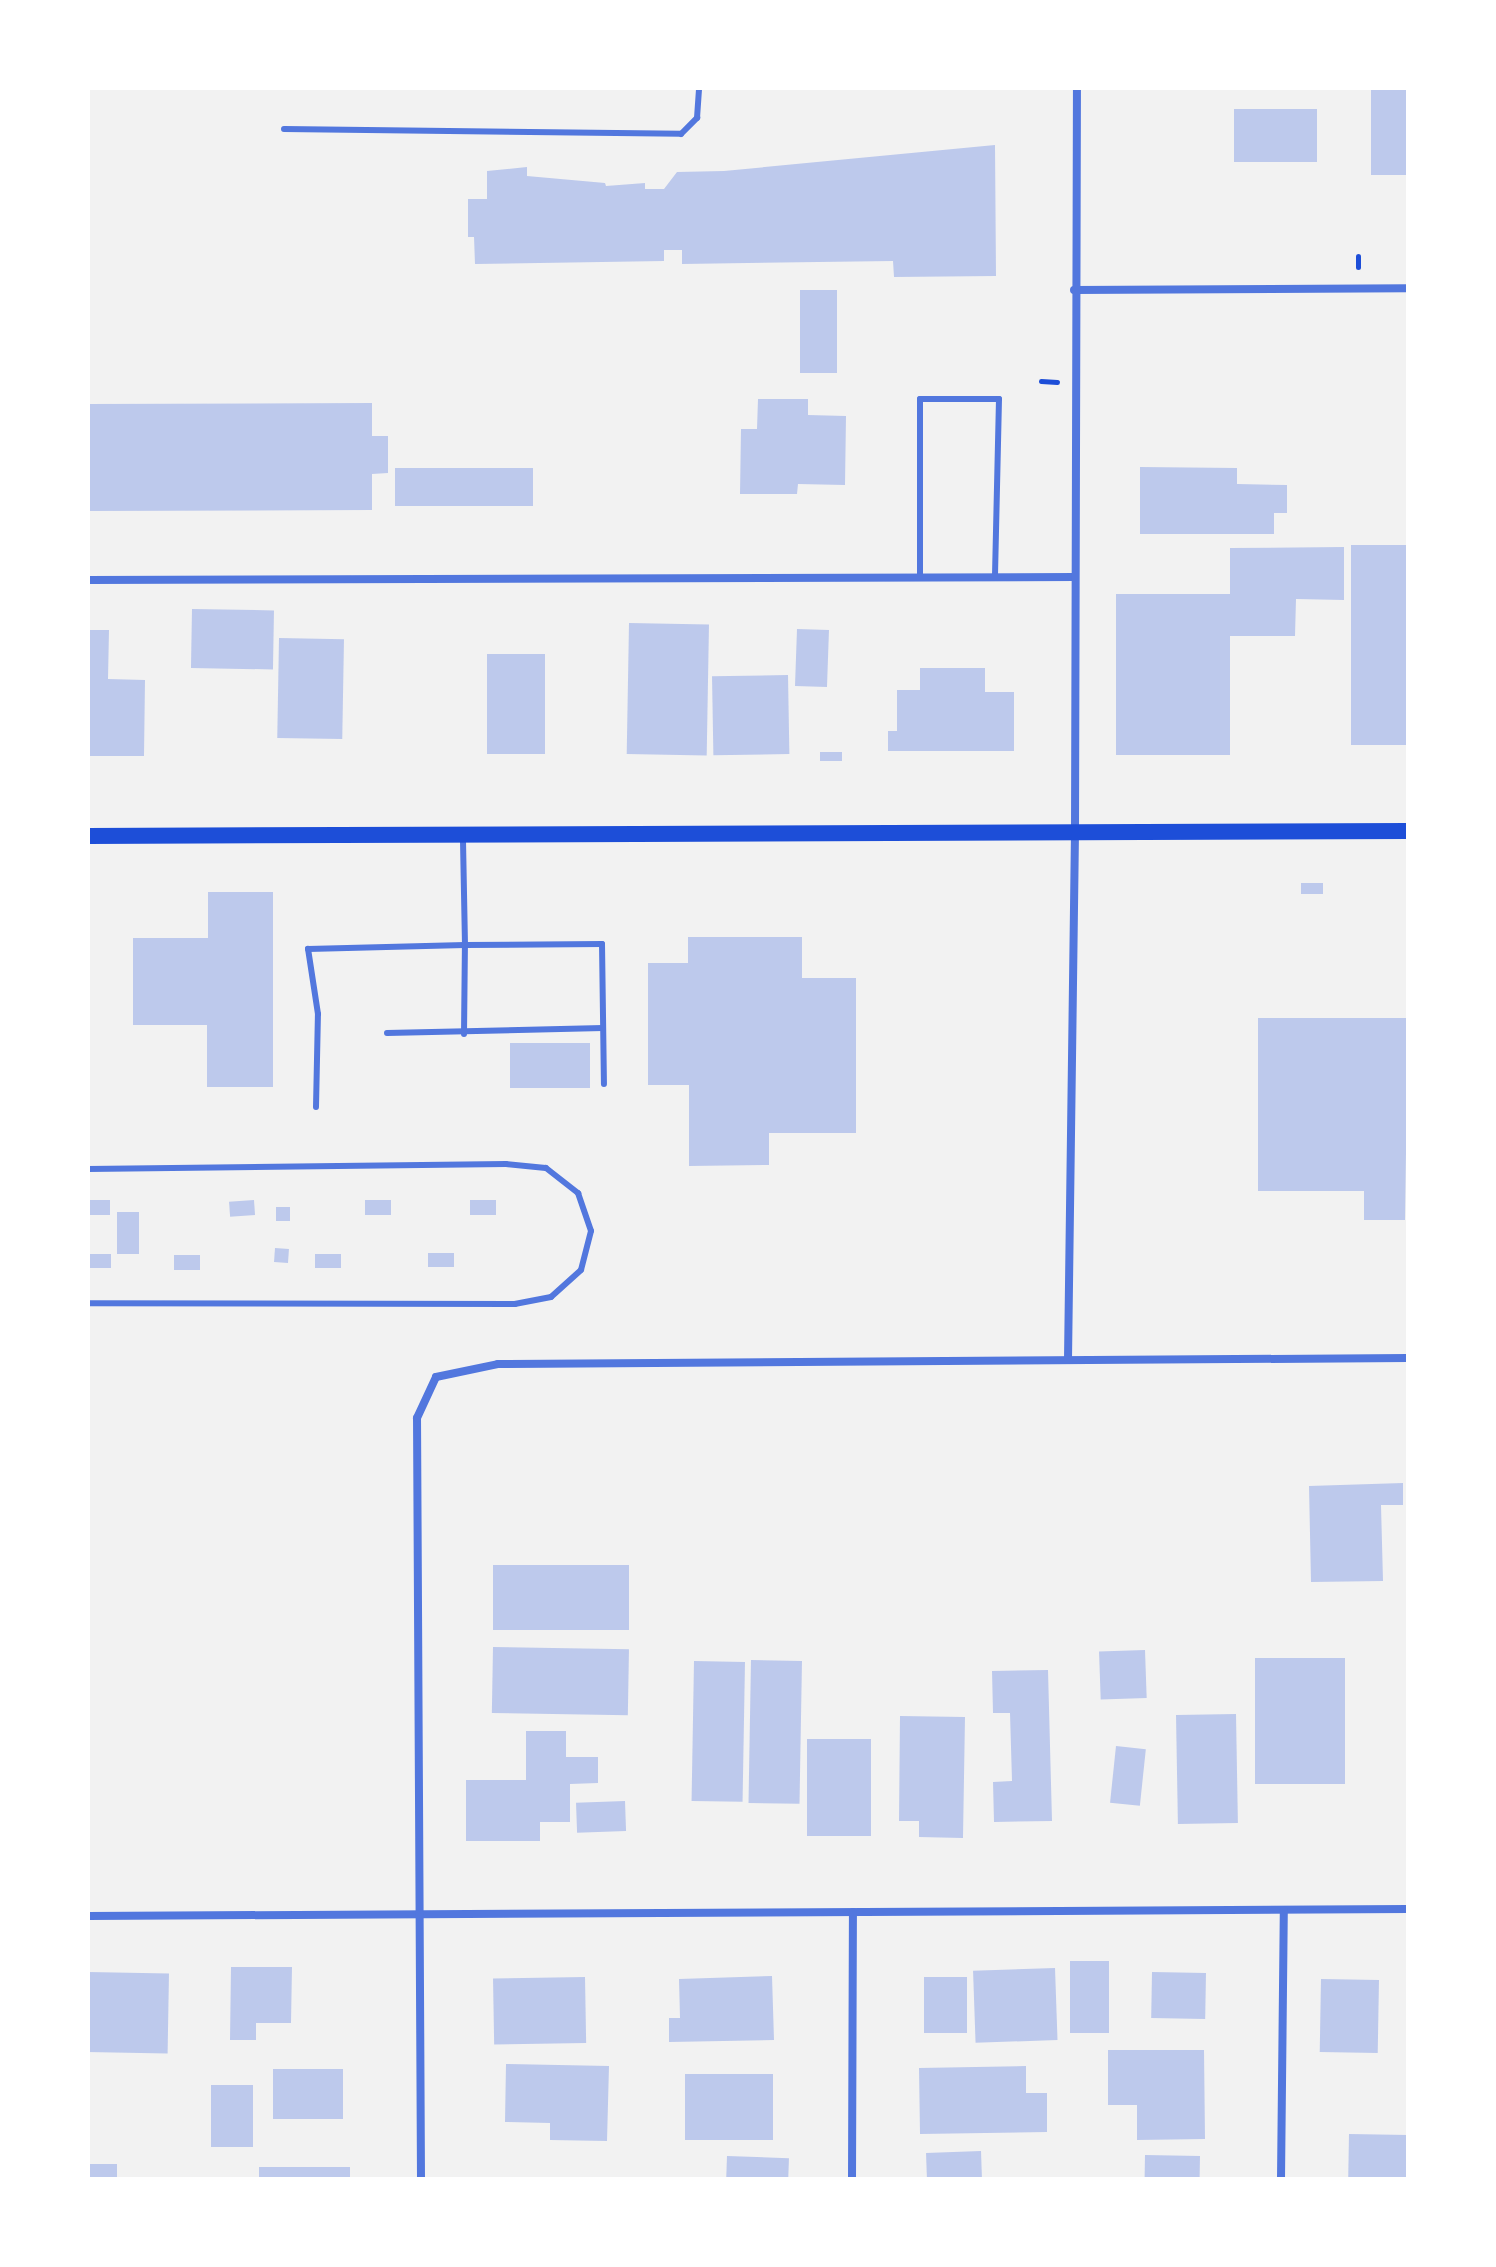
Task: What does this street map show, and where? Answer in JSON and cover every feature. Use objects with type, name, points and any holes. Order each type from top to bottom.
[{"type":"main road","points":[[88,836],[1408,831]]},
{"type":"street","points":[[1068,1360],[1075,834],[1074,290],[1077,88]]},
{"type":"street","points":[[1074,290],[1408,288]]},
{"type":"street","points":[[88,580],[1075,577]]},
{"type":"street","points":[[421,2179],[417,1418],[436,1377],[498,1364],[1408,1358]]},
{"type":"street","points":[[88,1916],[1408,1909]]},
{"type":"street","points":[[1281,2179],[1284,1910]]},
{"type":"street","points":[[852,2179],[853,1912]]},
{"type":"lane","points":[[284,129],[681,134],[697,118],[699,88]]},
{"type":"lane","points":[[920,578],[920,399],[999,399],[995,577]]},
{"type":"lane","points":[[463,834],[464,1034]]},
{"type":"lane","points":[[316,1107],[318,1014],[308,949],[602,944],[604,1084]]},
{"type":"lane","points":[[387,1033],[464,1034],[603,1028]]},
{"type":"lane","points":[[88,1169],[506,1164],[546,1168],[578,1193],[591,1231],[581,1270],[551,1297],[515,1304],[88,1303]]},
{"type":"building","points":[[1371,88],[1408,88],[1408,175],[1371,175]]},
{"type":"building","points":[[1234,109],[1317,109],[1317,162],[1234,162]]},
{"type":"building","points":[[995,145],[996,276],[894,277],[893,261],[682,264],[682,250],[664,250],[664,261],[475,264],[474,237],[468,237],[468,199],[487,199],[487,171],[527,167],[527,176],[605,183],[606,186],[645,183],[645,189],[664,189],[677,172],[724,171]]},
{"type":"building","points":[[800,290],[837,290],[837,373],[800,373]]},
{"type":"building","points":[[758,399],[808,399],[808,415],[846,416],[845,485],[798,484],[797,494],[740,494],[741,429],[757,429]]},
{"type":"building","points":[[372,403],[372,436],[388,436],[388,473],[372,474],[372,510],[88,511],[88,404]]},
{"type":"building","points":[[1140,467],[1237,468],[1237,484],[1287,485],[1287,513],[1274,513],[1274,534],[1140,534]]},
{"type":"building","points":[[395,468],[533,468],[533,506],[395,506]]},
{"type":"building","points":[[1351,545],[1408,545],[1408,745],[1351,745]]},
{"type":"building","points":[[1344,547],[1344,600],[1296,599],[1295,636],[1230,636],[1230,755],[1116,755],[1116,594],[1230,594],[1230,548]]},
{"type":"building","points":[[192,609],[274,610],[273,669],[191,668]]},
{"type":"building","points":[[629,623],[709,624],[707,755],[627,754]]},
{"type":"building","points":[[797,629],[829,630],[827,687],[795,686]]},
{"type":"building","points":[[88,630],[109,630],[108,679],[145,680],[144,756],[88,756]]},
{"type":"building","points":[[279,638],[344,639],[342,739],[277,738]]},
{"type":"building","points":[[487,654],[545,654],[545,754],[487,754]]},
{"type":"building","points":[[920,668],[985,668],[985,692],[1014,692],[1014,751],[888,751],[888,731],[897,731],[897,690],[920,690]]},
{"type":"building","points":[[788,675],[789,754],[713,755],[712,676]]},
{"type":"building","points":[[820,752],[842,752],[842,761],[820,761]]},
{"type":"building","points":[[1301,883],[1323,883],[1323,894],[1301,894]]},
{"type":"building","points":[[208,892],[273,892],[273,1087],[207,1087],[207,1025],[133,1025],[133,938],[208,938]]},
{"type":"building","points":[[688,937],[802,937],[802,978],[856,978],[856,1133],[769,1133],[769,1165],[689,1166],[689,1085],[648,1085],[648,963],[688,963]]},
{"type":"building","points":[[1258,1018],[1408,1018],[1405,1220],[1364,1220],[1364,1191],[1258,1191]]},
{"type":"building","points":[[510,1043],[590,1043],[590,1088],[510,1088]]},
{"type":"building","points":[[88,1200],[110,1200],[110,1215],[88,1215]]},
{"type":"building","points":[[254,1200],[255,1215],[230,1217],[229,1202]]},
{"type":"building","points":[[365,1200],[391,1200],[391,1215],[365,1215]]},
{"type":"building","points":[[470,1200],[496,1200],[496,1215],[470,1215]]},
{"type":"building","points":[[276,1207],[290,1207],[290,1221],[276,1221]]},
{"type":"building","points":[[117,1212],[139,1212],[139,1254],[117,1254]]},
{"type":"building","points":[[275,1248],[289,1249],[288,1263],[274,1262]]},
{"type":"building","points":[[428,1253],[454,1253],[454,1267],[428,1267]]},
{"type":"building","points":[[88,1254],[111,1254],[111,1268],[88,1268]]},
{"type":"building","points":[[315,1254],[341,1254],[341,1268],[315,1268]]},
{"type":"building","points":[[174,1255],[200,1255],[200,1270],[174,1270]]},
{"type":"building","points":[[1403,1483],[1403,1505],[1381,1505],[1383,1581],[1311,1582],[1309,1486]]},
{"type":"building","points":[[493,1565],[629,1565],[629,1630],[493,1630]]},
{"type":"building","points":[[493,1647],[629,1649],[628,1715],[492,1713]]},
{"type":"building","points":[[1145,1650],[1147,1698],[1101,1700],[1099,1652]]},
{"type":"building","points":[[1255,1658],[1345,1658],[1345,1784],[1255,1784]]},
{"type":"building","points":[[751,1660],[802,1661],[799,1804],[749,1803]]},
{"type":"building","points":[[694,1661],[745,1662],[743,1802],[692,1801]]},
{"type":"building","points":[[1048,1670],[1052,1821],[994,1822],[993,1782],[1012,1781],[1010,1713],[993,1713],[992,1671]]},
{"type":"building","points":[[1236,1714],[1238,1823],[1178,1824],[1176,1715]]},
{"type":"building","points":[[900,1716],[965,1717],[963,1838],[919,1837],[919,1821],[899,1821]]},
{"type":"building","points":[[526,1731],[566,1731],[566,1757],[598,1757],[598,1783],[570,1784],[570,1822],[540,1822],[540,1841],[466,1841],[466,1780],[526,1780]]},
{"type":"building","points":[[807,1739],[871,1739],[871,1836],[807,1836]]},
{"type":"building","points":[[1116,1746],[1146,1749],[1140,1806],[1110,1803]]},
{"type":"building","points":[[625,1801],[626,1831],[577,1833],[576,1803]]},
{"type":"building","points":[[1070,1961],[1109,1961],[1109,2033],[1070,2033]]},
{"type":"building","points":[[231,1967],[292,1967],[291,2023],[256,2023],[256,2040],[230,2040]]},
{"type":"building","points":[[1055,1968],[1058,2040],[976,2043],[973,1971]]},
{"type":"building","points":[[88,1972],[169,1973],[168,2053],[88,2052]]},
{"type":"building","points":[[1152,1972],[1206,1973],[1205,2019],[1151,2018]]},
{"type":"building","points":[[772,1976],[774,2040],[669,2042],[669,2018],[680,2018],[679,1979]]},
{"type":"building","points":[[585,1977],[586,2043],[494,2045],[493,1979]]},
{"type":"building","points":[[924,1977],[967,1977],[967,2033],[924,2033]]},
{"type":"building","points":[[1321,1979],[1379,1980],[1378,2053],[1320,2052]]},
{"type":"building","points":[[1108,2050],[1204,2050],[1205,2139],[1137,2140],[1137,2105],[1108,2105]]},
{"type":"building","points":[[506,2064],[609,2066],[607,2141],[550,2140],[550,2123],[505,2122]]},
{"type":"building","points":[[1026,2066],[1026,2093],[1047,2093],[1047,2132],[920,2134],[919,2068]]},
{"type":"building","points":[[273,2069],[343,2069],[343,2119],[273,2119]]},
{"type":"building","points":[[685,2074],[773,2074],[773,2140],[685,2140]]},
{"type":"building","points":[[211,2085],[253,2085],[253,2147],[211,2147]]},
{"type":"building","points":[[1349,2134],[1408,2135],[1407,2179],[1348,2178]]},
{"type":"building","points":[[981,2151],[982,2179],[927,2179],[926,2153]]},
{"type":"building","points":[[1145,2155],[1200,2156],[1200,2179],[1145,2179]]},
{"type":"building","points":[[727,2156],[789,2158],[788,2179],[726,2179]]},
{"type":"building","points":[[88,2164],[117,2164],[117,2179],[88,2179]]},
{"type":"building","points":[[259,2167],[350,2167],[350,2179],[259,2179]]}]
